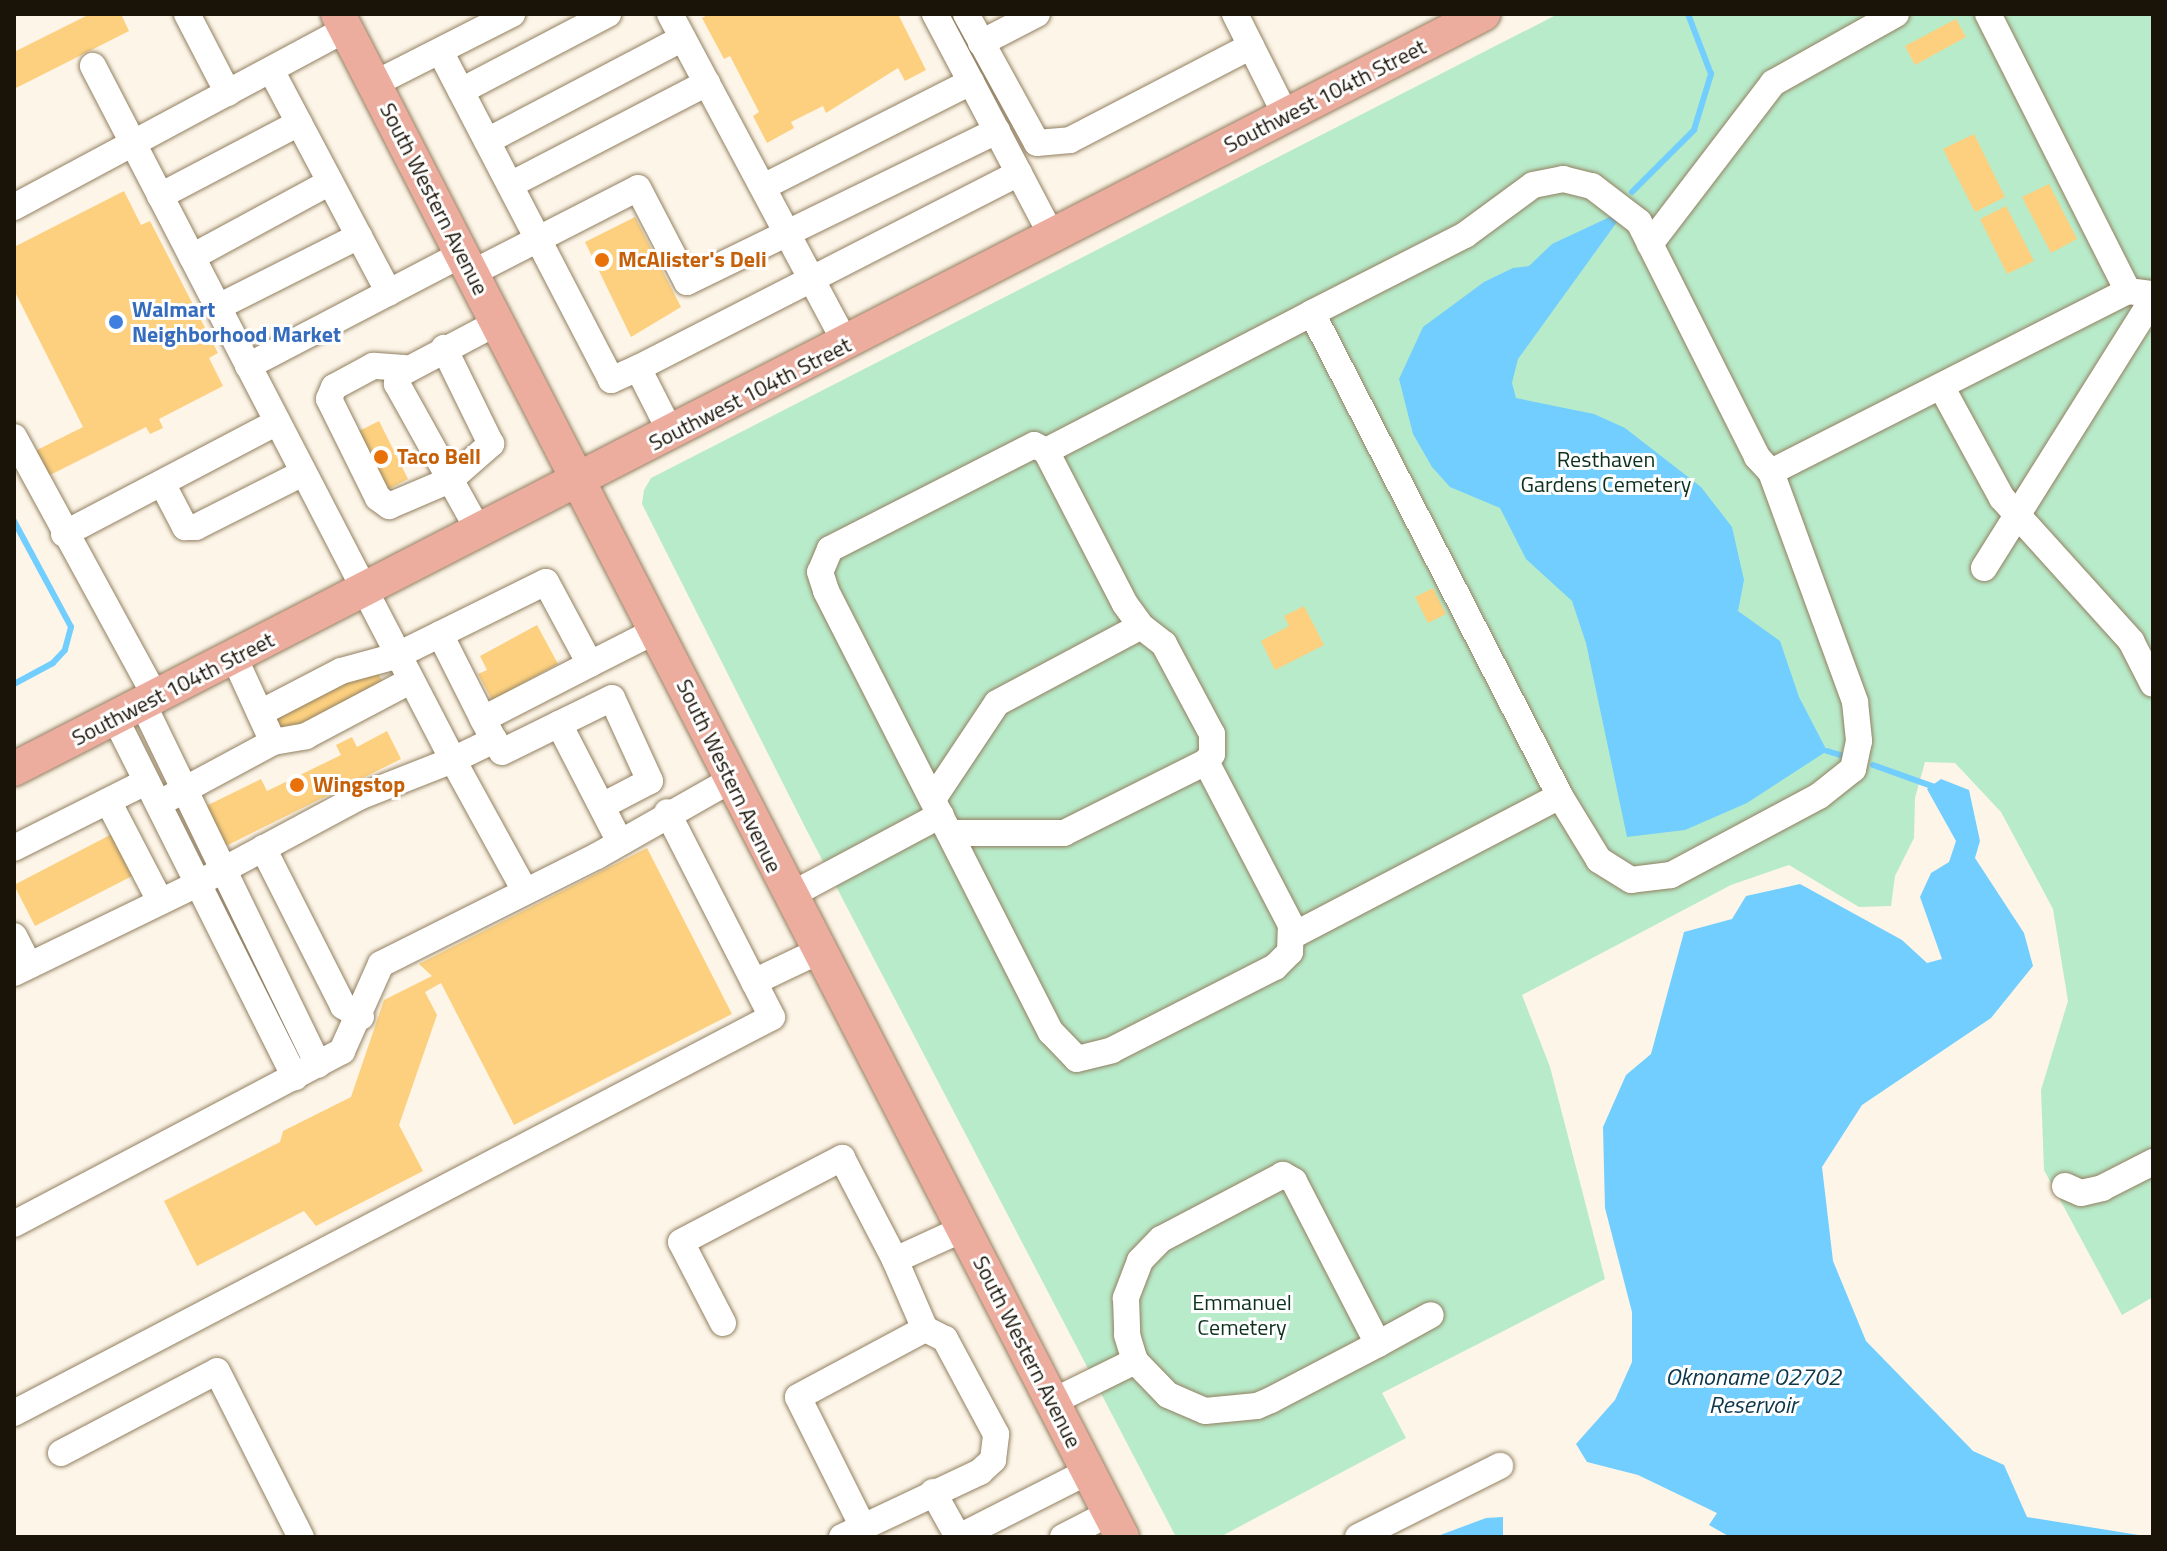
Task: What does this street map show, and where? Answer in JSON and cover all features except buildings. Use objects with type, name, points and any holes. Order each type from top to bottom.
[{"type":"main road","name":"Southwest 104th Street","points":[[14,769],[581,482],[1483,14]]},
{"type":"main road","name":"South Western Avenue","points":[[342,22],[657,630],[817,952],[1116,1525]]},
{"type":"street","points":[[187,14],[228,93]]},
{"type":"street","points":[[374,84],[512,14]]},
{"type":"street","points":[[461,91],[608,14]]},
{"type":"street","points":[[670,14],[847,345]]},
{"type":"street","points":[[935,14],[1053,238]]},
{"type":"street","points":[[966,14],[1021,122],[1037,143],[1070,140],[1251,46]]},
{"type":"street","points":[[981,43],[1037,14]]},
{"type":"street","points":[[1235,14],[1286,116]]},
{"type":"street","points":[[1650,244],[1773,83],[1896,14]]},
{"type":"street","points":[[1988,14],[2145,295]]},
{"type":"street","points":[[14,207],[271,70],[342,22]]},
{"type":"street","points":[[487,141],[683,38]]},
{"type":"street","points":[[440,51],[611,380],[1019,173]]},
{"type":"street","points":[[93,66],[396,656],[525,891]]},
{"type":"street","points":[[271,70],[389,293]]},
{"type":"street","points":[[763,187],[971,82]]},
{"type":"street","points":[[510,185],[707,83]]},
{"type":"street","points":[[160,196],[299,123]]},
{"type":"street","points":[[248,366],[389,293],[539,239],[638,188],[687,282],[786,231],[997,131]]},
{"type":"street","points":[[1046,451],[1312,313],[1465,235],[1516,194],[1546,180],[1592,186],[1639,222],[1757,457],[1771,472],[1855,702],[1855,761],[1819,796],[1671,875],[1642,882],[1616,874],[1599,860],[1560,796],[1312,313]]},
{"type":"street","points":[[192,257],[330,182]]},
{"type":"street","points":[[218,307],[359,236]]},
{"type":"street","points":[[1771,472],[1942,388],[2145,295]]},
{"type":"street","points":[[1984,568],[2145,295]]},
{"type":"street","points":[[444,348],[492,438],[487,451],[450,480],[405,503],[383,503],[331,408],[334,387],[373,366],[404,368],[444,348],[498,322]]},
{"type":"street","points":[[404,368],[397,384],[480,533]]},
{"type":"street","points":[[638,368],[672,435]]},
{"type":"street","points":[[1942,388],[2015,511],[2131,641],[2153,684]]},
{"type":"street","points":[[64,534],[277,422]]},
{"type":"street","points":[[14,437],[64,534],[138,706],[185,790],[223,869],[306,1071]]},
{"type":"street","points":[[789,896],[942,816],[1064,833],[1206,762],[1212,754],[1212,734],[1164,644],[1141,626],[1046,451],[1034,445],[839,544],[819,564],[826,591],[942,816],[1051,1032],[1077,1059],[1112,1050],[1275,967],[1290,952],[1294,935],[1206,762]]},
{"type":"street","points":[[162,483],[185,527],[196,527],[303,473]]},
{"type":"street","points":[[260,713],[341,671],[396,656],[546,582],[590,664]]},
{"type":"street","points":[[942,816],[997,703],[1141,626]]},
{"type":"street","points":[[14,936],[22,969],[197,884],[359,797],[453,760],[489,730],[590,664],[657,630]]},
{"type":"street","points":[[440,634],[502,752],[612,698],[650,781],[602,806]]},
{"type":"street","points":[[234,657],[273,742]]},
{"type":"street","points":[[14,848],[108,801],[185,790],[273,742],[306,736],[410,681]]},
{"type":"street","points":[[138,706],[152,793],[197,884],[306,1071]]},
{"type":"street","points":[[559,724],[620,842]]},
{"type":"street","points":[[14,1224],[342,1051],[361,1017],[381,964],[620,842],[667,812],[731,780]]},
{"type":"street","points":[[1294,935],[1560,796]]},
{"type":"street","points":[[108,801],[160,901]]},
{"type":"street","points":[[14,1413],[772,1017],[667,812]]},
{"type":"street","points":[[263,848],[343,1006],[361,1017]]},
{"type":"street","points":[[754,982],[817,952]]},
{"type":"street","points":[[723,1323],[681,1242],[842,1158],[895,1260],[925,1329],[945,1339],[997,1444],[993,1460],[980,1472],[853,1532],[798,1397],[925,1329]]},
{"type":"street","points":[[2065,1186],[2081,1193],[2102,1188],[2153,1162]]},
{"type":"street","points":[[1378,1344],[1294,1181],[1283,1175],[1174,1228],[1150,1248],[1131,1278],[1126,1298],[1127,1335],[1135,1361],[1150,1380],[1181,1402],[1205,1411],[1232,1411],[1271,1400],[1378,1344],[1431,1315]]},
{"type":"street","points":[[895,1260],[963,1229]]},
{"type":"street","points":[[1052,1402],[1135,1361]]},
{"type":"street","points":[[61,1453],[217,1371],[301,1537]]},
{"type":"street","points":[[1358,1537],[1500,1466]]},
{"type":"street","points":[[933,1492],[958,1537],[1089,1471]]},
{"type":"street","points":[[1063,1537],[1116,1525]]},
{"type":"green space","name":"Resthaven Gardens Cemetery","points":[[1558,14],[2153,14],[2153,1297],[2122,1315],[2044,1170],[2041,1090],[2068,1001],[2053,909],[2001,812],[1955,763],[1925,762],[1915,798],[1914,838],[1895,876],[1891,906],[1859,907],[1789,865],[1731,885],[1522,995],[1550,1067],[1605,1279],[1382,1393],[1406,1438],[1220,1537],[1176,1537],[804,825],[642,504],[644,490],[651,478]]},
{"type":"water","points":[[1614,215],[1617,222],[1518,359],[1512,383],[1516,398],[1594,414],[1625,428],[1701,487],[1732,527],[1744,580],[1738,611],[1780,641],[1799,697],[1827,751],[1747,803],[1685,830],[1627,837],[1586,643],[1572,601],[1526,559],[1500,508],[1450,487],[1432,467],[1413,434],[1399,379],[1423,327],[1484,282],[1513,268],[1529,266],[1552,244]]},
{"type":"water","name":"Oknoname 02702 Reservoir","points":[[1941,779],[1969,790],[1980,841],[1975,858],[2024,933],[2033,966],[1991,1018],[1862,1105],[1822,1167],[1833,1261],[1866,1341],[1973,1451],[2004,1465],[2027,1517],[2151,1537],[1730,1537],[1709,1525],[1717,1513],[1638,1475],[1587,1462],[1576,1444],[1615,1400],[1632,1362],[1632,1312],[1605,1208],[1603,1127],[1626,1075],[1651,1054],[1684,932],[1732,919],[1746,896],[1800,884],[1902,940],[1927,963],[1942,959],[1920,897],[1931,873],[1949,862],[1956,841],[1927,789]]},
{"type":"water","points":[[1503,1517],[1503,1537],[1435,1537],[1486,1518]]},
{"type":"waterway","points":[[1632,192],[1694,130],[1711,74],[1688,14]]},
{"type":"waterway","points":[[14,521],[71,627],[65,650],[53,663],[14,684]]},
{"type":"waterway","points":[[1827,751],[1843,756]]},
{"type":"waterway","points":[[1873,765],[1940,789]]},
{"type":"place","name":"McAlister's Deli","points":[[602,260]]},
{"type":"place","name":"Walmart Neighborhood Market","points":[[116,322]]},
{"type":"place","name":"Taco Bell","points":[[381,457]]},
{"type":"place","name":"Wingstop","points":[[297,785]]},
{"type":"park label","name":"Emmanuel Cemetery","points":[[1242,1314]]}]
